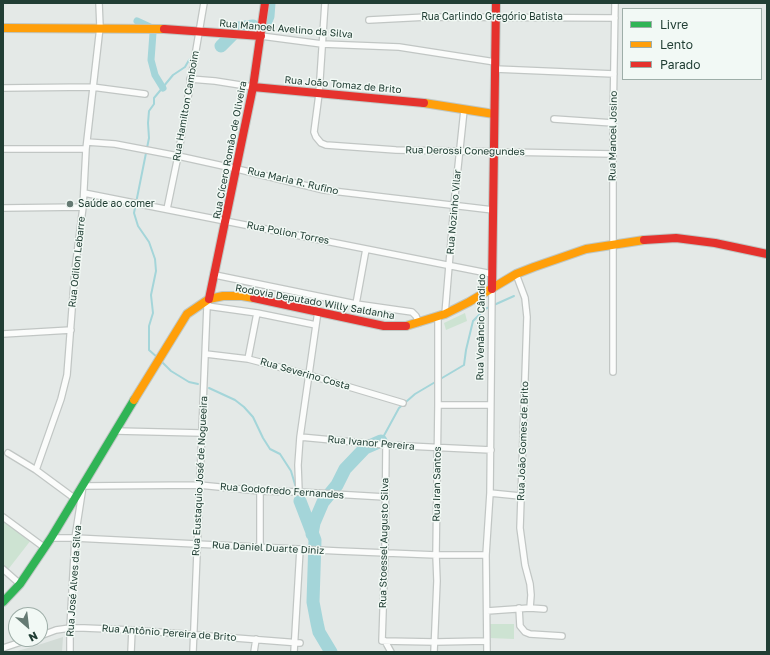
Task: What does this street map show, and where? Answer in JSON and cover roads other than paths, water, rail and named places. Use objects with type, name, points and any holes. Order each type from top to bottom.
[{"type":"street","name":"Rua Odilon Lebarre","points":[[36,470],[64,389],[67,376],[75,270],[83,207],[86,142],[100,27],[99,3]]},
{"type":"street","name":"Rua Hamilton Camboim","points":[[167,209],[178,156],[204,3]]},
{"type":"street","name":"Rua Cícero Romão de Oliveira","points":[[208,303],[253,87],[265,3]]},
{"type":"street","points":[[319,94],[325,3]]},
{"type":"street","name":"Rua Venâncio Cândido","points":[[487,652],[486,554],[490,493],[496,3]]},
{"type":"street","name":"Rua Manoel Josino","points":[[613,372],[612,244],[615,3]]},
{"type":"street","name":"Rua Carlindo Gregório Batista","points":[[370,20],[496,17],[615,18]]},
{"type":"street","name":"Rua Manoel Avelino da Silva","points":[[3,28],[100,27],[199,31],[220,34],[261,36],[322,44],[399,47],[495,65],[614,74]]},
{"type":"street","name":"Rua João Tomaz de Brito","points":[[190,79],[319,94],[410,101],[494,114]]},
{"type":"street","points":[[3,88],[92,87],[145,94]]},
{"type":"street","name":"Rua Derossi Conegundes","points":[[319,94],[314,132],[318,140],[326,145],[396,150],[613,154]]},
{"type":"street","name":"Rua Nozinho Vilar","points":[[441,315],[449,266],[464,110]]},
{"type":"street","points":[[554,119],[613,123]]},
{"type":"street","name":"Rua Maria R. Rufino","points":[[86,142],[115,144],[178,156],[324,190],[493,210]]},
{"type":"street","points":[[3,149],[86,149]]},
{"type":"street","name":"Rua Polion Torres","points":[[84,193],[492,274]]},
{"type":"street","points":[[3,208],[83,207]]},
{"type":"street","name":"Rodovia Deputado Willy Saldanha","points":[[3,602],[20,584],[44,548],[166,348],[188,314],[199,305],[208,303],[223,296],[242,296],[384,326],[403,327],[441,315],[492,289],[516,274],[586,249],[612,244],[676,238],[715,243],[767,254]]},
{"type":"street","points":[[356,304],[366,249]]},
{"type":"street","name":"Rua João Gomes de Brito","points":[[516,274],[525,298],[527,318],[520,496],[521,542],[530,584],[530,608]]},
{"type":"street","points":[[215,275],[356,304],[412,312],[416,316],[419,323]]},
{"type":"street","points":[[208,303],[316,324]]},
{"type":"street","name":"Rua Eustaquio José de Nogueeira","points":[[193,652],[201,433],[208,303]]},
{"type":"street","points":[[299,492],[298,465],[300,437],[318,311]]},
{"type":"street","points":[[248,359],[257,313]]},
{"type":"street","name":"Rua Iran Santos","points":[[434,652],[437,581],[437,448],[441,315]]},
{"type":"street","points":[[3,334],[71,330]]},
{"type":"street","name":"Rua Severino Costa","points":[[206,354],[248,359],[309,375],[403,403]]},
{"type":"street","points":[[438,405],[490,405]]},
{"type":"street","points":[[116,430],[201,433]]},
{"type":"street","name":"Rua Ivanor Pereira","points":[[300,437],[386,445],[490,450]]},
{"type":"street","name":"Rua Stoessel Augusto Silva","points":[[384,641],[386,445]]},
{"type":"street","points":[[8,453],[36,470],[74,498]]},
{"type":"street","name":"Rua Godofredo Fernandes","points":[[83,486],[199,486],[260,491],[385,497]]},
{"type":"street","name":"Rua José Alves da Silva","points":[[70,652],[75,538],[83,486]]},
{"type":"street","points":[[260,491],[260,547]]},
{"type":"street","points":[[490,493],[520,496]]},
{"type":"street","points":[[3,517],[44,548]]},
{"type":"street","name":"Rua Daniel Duarte Diniz","points":[[50,538],[75,538],[338,552],[385,552],[436,555],[486,554]]},
{"type":"street","points":[[294,652],[297,643],[300,549]]},
{"type":"street","points":[[3,569],[20,584]]},
{"type":"street","points":[[519,608],[519,622],[522,630],[528,633],[562,636]]},
{"type":"street","points":[[487,611],[519,608],[544,609]]},
{"type":"street","name":"Rua Antônio Pereira de Brito","points":[[48,633],[70,628],[132,630],[297,643]]},
{"type":"street","points":[[131,652],[132,630]]},
{"type":"street","points":[[254,652],[256,639]]},
{"type":"street","points":[[384,641],[487,641]]},
{"type":"street","points":[[384,641],[391,652]]},
{"type":"waterway","points":[[266,21],[269,3]]},
{"type":"waterway","points":[[137,21],[150,27],[153,33],[151,60],[155,75],[163,88]]},
{"type":"waterway","points":[[221,46],[239,28],[253,26]]},
{"type":"waterway","points":[[158,358],[149,350],[149,326],[153,313],[151,295],[156,271],[155,259],[149,242],[138,226],[134,213],[149,138],[149,111],[154,104],[154,98],[173,75],[185,67],[189,60],[193,58]]},
{"type":"waterway","points":[[381,441],[399,408],[415,394],[464,365],[473,321],[485,309],[514,296]]},
{"type":"waterway","points":[[161,361],[171,371],[189,382],[198,384]]},
{"type":"waterway","points":[[209,388],[235,400],[253,417],[270,449],[280,454],[291,471],[300,501]]},
{"type":"waterway","points":[[312,534],[314,523],[323,502],[337,485],[345,469],[365,448],[381,441]]},
{"type":"waterway","points":[[300,501],[315,540],[313,602],[317,623],[319,632],[331,652]]},
{"type":"place","name":"Saúde ao comer","points":[[70,204]]}]
